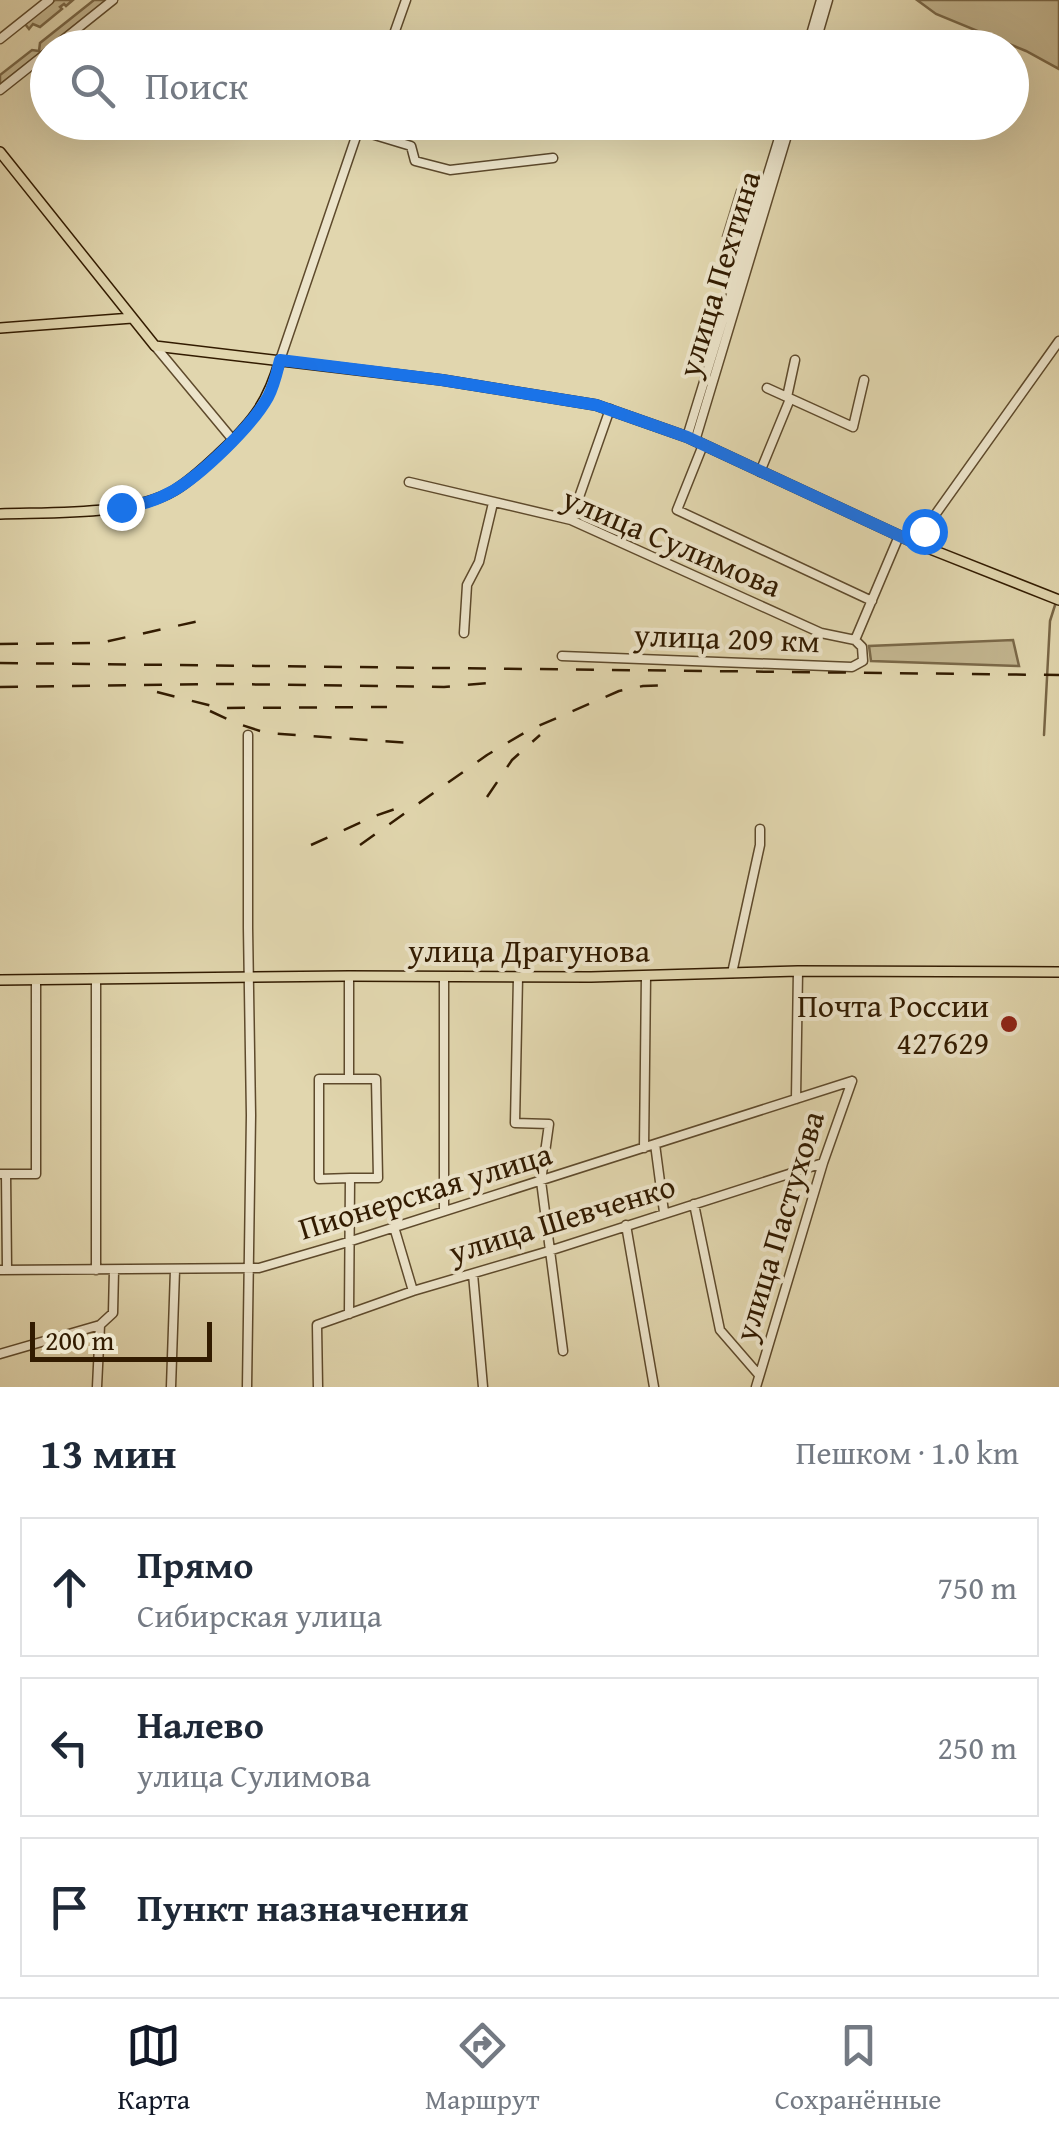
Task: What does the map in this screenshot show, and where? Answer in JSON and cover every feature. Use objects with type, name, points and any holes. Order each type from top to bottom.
[{"type":"main road","points":[[0,152],[155,346],[482,386],[610,409],[695,441],[915,543],[1059,600]]},
{"type":"main road","points":[[0,328],[132,318]]},
{"type":"main road","points":[[0,514],[129,506],[156,500],[190,480],[233,440],[263,405],[280,360]]},
{"type":"main road","name":"улица Драгунова","points":[[0,980],[1059,972]]},
{"type":"street","points":[[0,39],[48,0]]},
{"type":"street","points":[[75,30],[113,0]]},
{"type":"street","points":[[395,30],[406,0]]},
{"type":"street","points":[[816,30],[825,0]]},
{"type":"street","points":[[0,90],[30,66]]},
{"type":"street","points":[[280,360],[355,140]]},
{"type":"street","points":[[396,140],[411,146],[415,161],[450,170],[552,158]]},
{"type":"street","name":"улица Пехтина","points":[[783,140],[677,510],[872,601]]},
{"type":"street","points":[[915,543],[1059,340]]},
{"type":"street","points":[[155,346],[233,440]]},
{"type":"street","points":[[760,472],[788,398],[795,360]]},
{"type":"street","points":[[767,388],[853,427],[864,380]]},
{"type":"street","points":[[571,520],[610,409]]},
{"type":"street","name":"улица Сулимова","points":[[409,482],[571,520],[821,634],[854,640]]},
{"type":"street","points":[[464,633],[468,585],[493,503]]},
{"type":"street","points":[[854,640],[899,536]]},
{"type":"street","name":"улица 209 км","points":[[562,656],[852,667],[863,661],[862,647],[854,640]]},
{"type":"street","points":[[247,1387],[251,1115],[248,734]]},
{"type":"street","points":[[732,972],[760,846],[760,829]]},
{"type":"street","points":[[796,1099],[798,972]]},
{"type":"street","points":[[349,976],[349,1079]]},
{"type":"street","points":[[644,1148],[646,976]]},
{"type":"street","points":[[444,977],[444,1210]]},
{"type":"street","points":[[518,977],[516,1122],[548,1124],[541,1181],[563,1351]]},
{"type":"street","points":[[96,979],[96,1270]]},
{"type":"street","points":[[4,1270],[3,1174],[36,1174],[36,980]]},
{"type":"street","points":[[349,1079],[376,1079],[378,1178],[319,1178],[319,1080],[349,1079]]},
{"type":"street","name":"Пионерская улица","points":[[4,1270],[250,1270],[852,1081]]},
{"type":"street","name":"улица Пастухова","points":[[756,1387],[823,1162],[852,1081]]},
{"type":"street","points":[[654,1144],[664,1212]]},
{"type":"street","name":"улица Шевченко","points":[[318,1387],[317,1326],[413,1291],[823,1162]]},
{"type":"street","points":[[349,1314],[350,1178]]},
{"type":"street","points":[[694,1204],[720,1330],[759,1375]]},
{"type":"street","points":[[626,1225],[654,1387]]},
{"type":"street","points":[[394,1227],[413,1291]]},
{"type":"street","points":[[0,1354],[100,1325],[113,1313],[114,1270]]},
{"type":"street","points":[[171,1387],[175,1270]]},
{"type":"street","points":[[473,1274],[484,1387]]},
{"type":"street","points":[[97,1387],[100,1325]]},
{"type":"shaded area","points":[[55,0],[73,0],[40,27],[33,24],[29,29],[25,24]]},
{"type":"shaded area","points":[[94,0],[107,0],[69,30],[56,30]]},
{"type":"shaded area","points":[[917,0],[1059,0],[1059,69],[1029,53],[1029,30],[975,30],[936,14]]},
{"type":"shaded area","points":[[30,52],[30,61],[0,85],[0,75]]},
{"type":"shaded area","points":[[737,190],[746,193],[738,205],[741,225],[735,225],[728,238],[723,236]]},
{"type":"shaded area","points":[[1013,640],[1019,666],[871,661],[869,646]]},
{"type":"waterway","points":[[1044,735],[1050,621],[1056,602]]},
{"type":"railway","points":[[0,644],[100,643],[208,619]]},
{"type":"railway","points":[[0,663],[1059,675]]},
{"type":"railway","points":[[0,687],[444,687],[500,682]]},
{"type":"railway","points":[[360,845],[529,730],[619,691],[673,685]]},
{"type":"railway","points":[[157,692],[220,708],[387,707]]},
{"type":"railway","points":[[210,711],[266,733],[410,743]]},
{"type":"railway","points":[[487,797],[512,760],[540,735]]},
{"type":"railway","points":[[311,845],[401,807]]},
{"type":"place","name":"Почта России 427629","points":[[1009,1024]]},
{"type":"route","points":[[121,507],[156,500],[175,490],[221,452],[263,405],[280,360],[442,380],[596,405],[687,437],[915,543],[924,531]]}]
